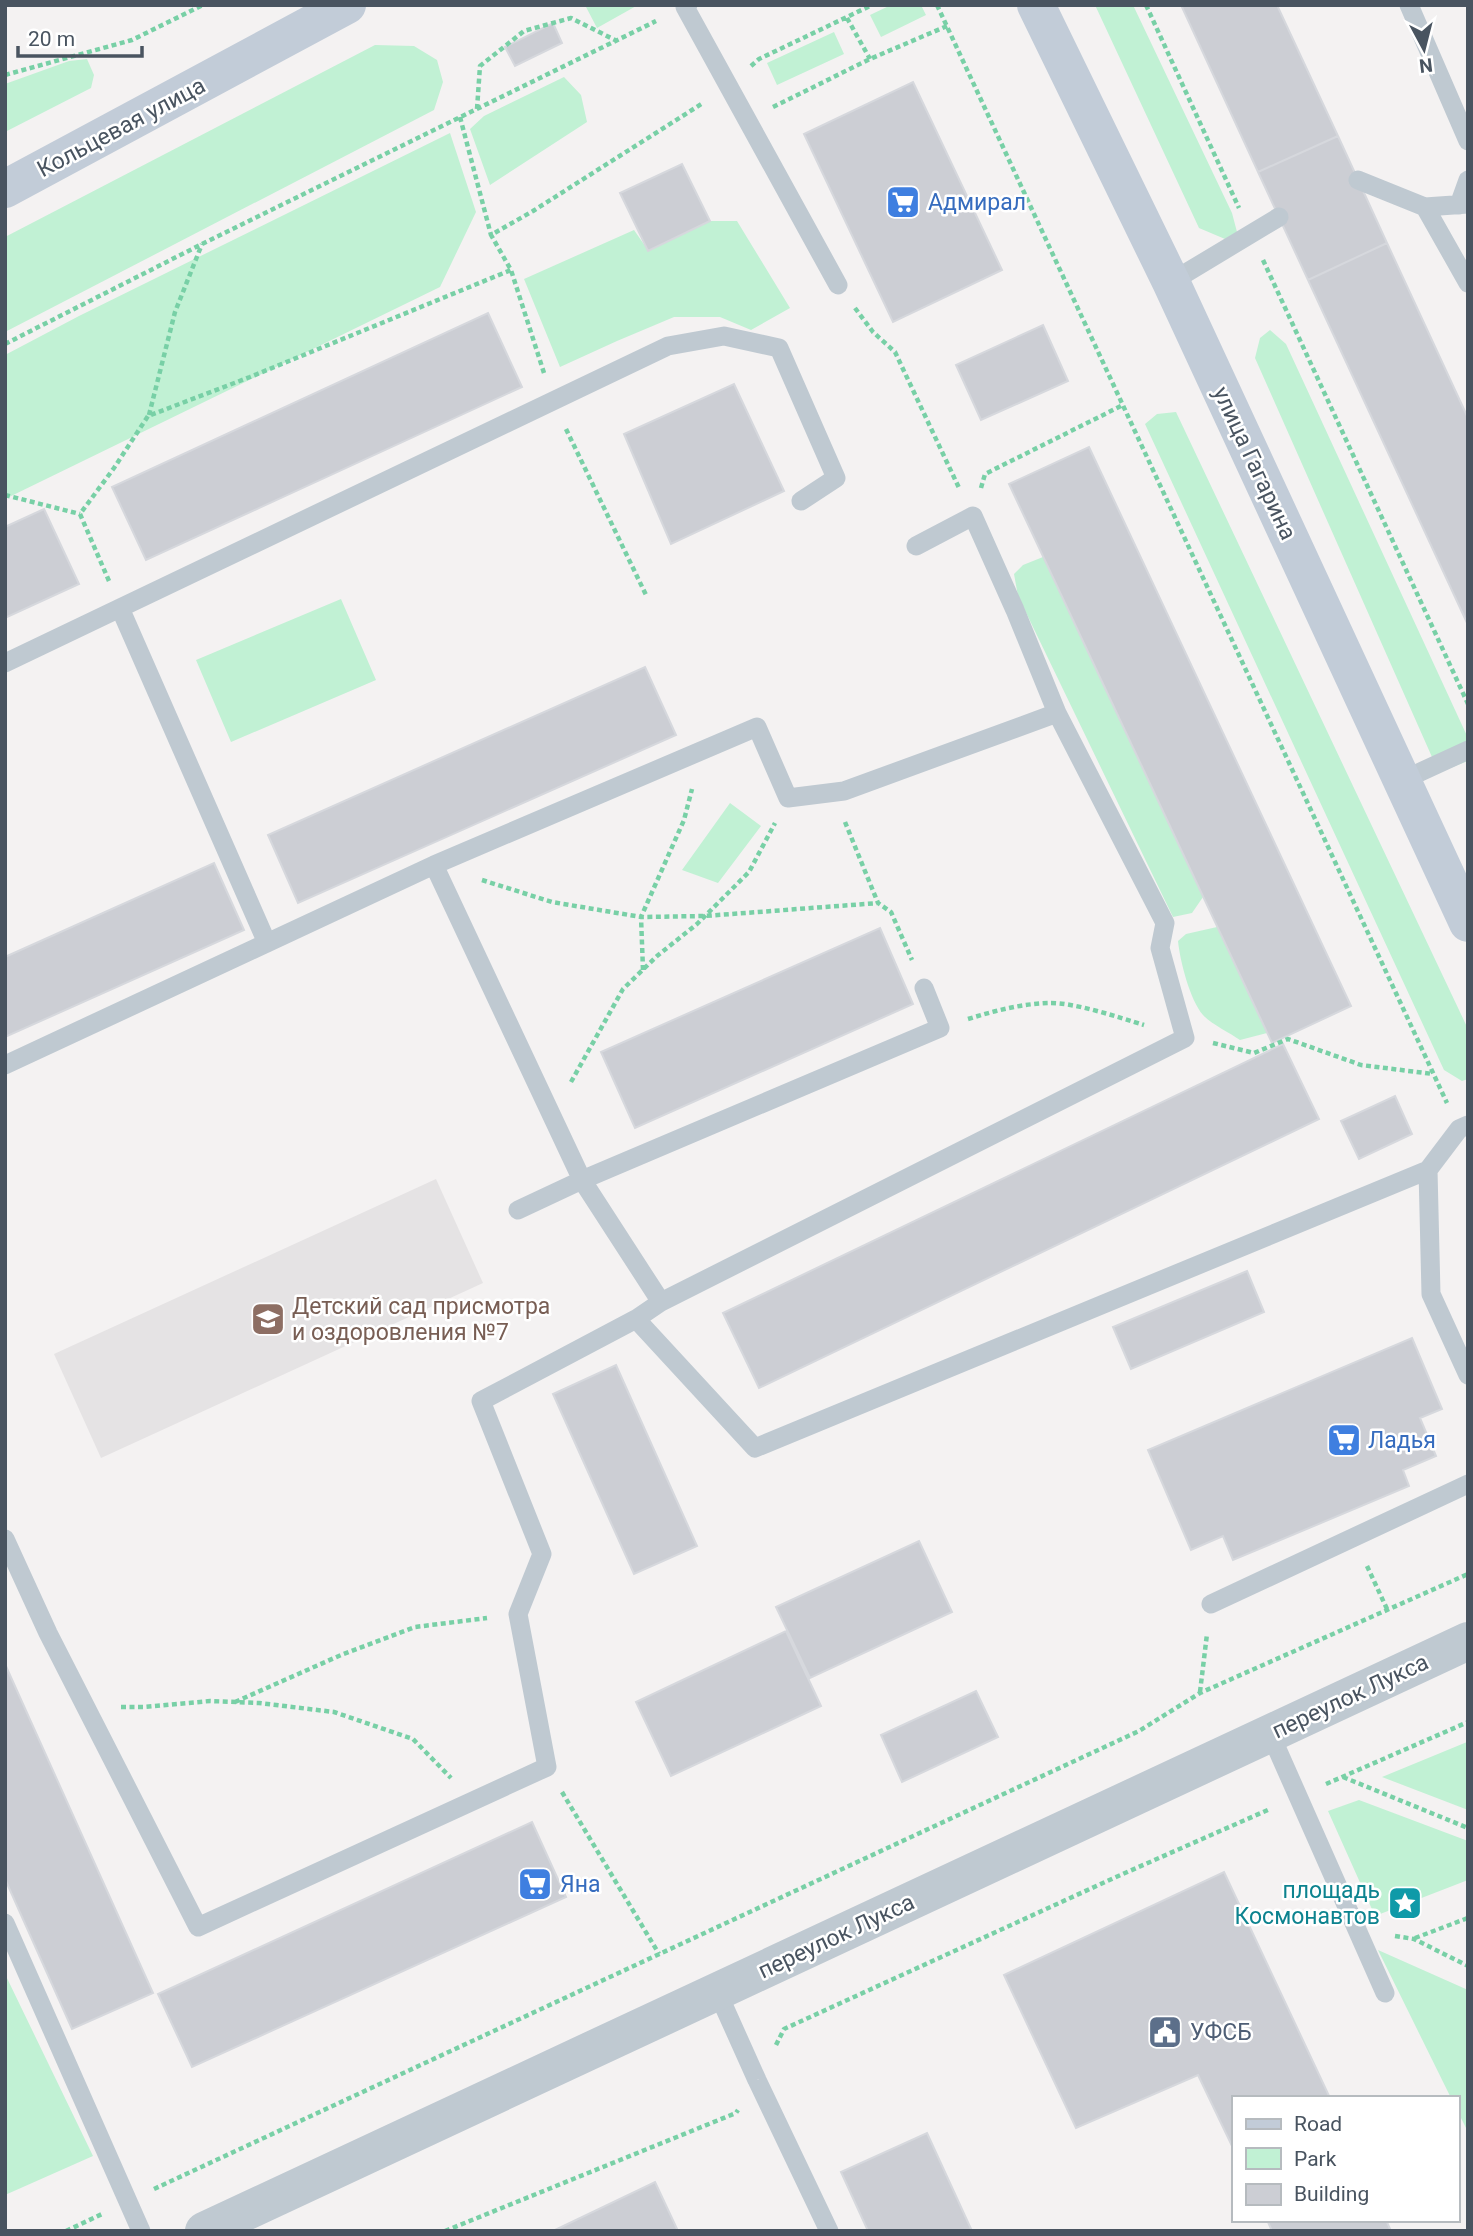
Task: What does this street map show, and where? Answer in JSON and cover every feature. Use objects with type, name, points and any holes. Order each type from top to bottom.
[{"type":"main road","name":"Кольцевая улица","points":[[5,189],[347,5]]},
{"type":"main road","name":"улица Гагарина","points":[[1036,5],[1171,282],[1468,923]]},
{"type":"street","name":"переулок Лукса","points":[[204,2231],[1468,1641]]},
{"type":"lane","points":[[1409,5],[1468,141]]},
{"type":"lane","points":[[686,6],[838,285]]},
{"type":"lane","points":[[1358,180],[1425,207],[1463,205],[1468,180]]},
{"type":"lane","points":[[1425,207],[1468,283]]},
{"type":"lane","points":[[1171,282],[1279,217]]},
{"type":"lane","points":[[5,663],[668,346],[724,336],[779,348],[836,478],[801,501]]},
{"type":"lane","points":[[5,1539],[48,1633],[198,1927],[547,1767],[518,1614],[542,1554],[481,1401],[636,1319],[661,1302],[1185,1038],[1160,948],[1165,923],[1057,713],[973,516],[916,546]]},
{"type":"lane","points":[[120,608],[267,943]]},
{"type":"lane","points":[[5,1065],[434,865],[757,727],[788,798],[844,791],[1057,713]]},
{"type":"lane","points":[[1401,781],[1468,750]]},
{"type":"lane","points":[[434,865],[582,1180],[661,1302]]},
{"type":"lane","points":[[518,1210],[582,1180],[940,1028],[924,988]]},
{"type":"lane","points":[[636,1319],[755,1448],[1428,1170],[1463,1127]]},
{"type":"lane","points":[[1428,1170],[1431,1294],[1468,1375]]},
{"type":"lane","points":[[1211,1604],[1468,1484]]},
{"type":"lane","points":[[1270,1733],[1385,1993]]},
{"type":"lane","points":[[5,1923],[141,2231]]},
{"type":"lane","points":[[717,1991],[829,2231]]},
{"type":"path","points":[[5,75],[132,40],[203,5]]},
{"type":"path","points":[[491,235],[729,86],[759,59],[872,5]]},
{"type":"path","points":[[937,5],[1434,1074],[1463,1127]]},
{"type":"path","points":[[1146,5],[1468,704]]},
{"type":"path","points":[[5,344],[686,6]]},
{"type":"path","points":[[477,108],[480,66],[524,31],[570,18],[616,40]]},
{"type":"path","points":[[848,18],[870,59]]},
{"type":"path","points":[[747,120],[870,59],[947,26]]},
{"type":"path","points":[[460,117],[491,235],[511,270],[552,401],[646,595]]},
{"type":"path","points":[[80,514],[148,416],[175,312],[202,244]]},
{"type":"path","points":[[148,416],[511,270]]},
{"type":"path","points":[[873,332],[895,352],[973,516]]},
{"type":"path","points":[[973,516],[985,474],[1123,405]]},
{"type":"path","points":[[5,495],[80,514]]},
{"type":"path","points":[[80,514],[120,608]]},
{"type":"path","points":[[643,971],[641,917],[684,820],[700,751]]},
{"type":"path","points":[[833,792],[878,903],[891,912],[924,988]]},
{"type":"path","points":[[552,1116],[623,989],[705,916],[749,872],[788,798]]},
{"type":"path","points":[[434,865],[552,902],[641,917],[705,916],[878,903]]},
{"type":"path","points":[[940,1028],[1006,1008],[1051,1003],[1107,1014],[1185,1038],[1254,1053],[1289,1039],[1361,1065],[1434,1074]]},
{"type":"path","points":[[1354,1537],[1387,1609]]},
{"type":"path","points":[[66,2231],[1139,1731],[1200,1693],[1468,1574]]},
{"type":"path","points":[[1200,1693],[1211,1604]]},
{"type":"path","points":[[234,1702],[341,1655],[415,1627],[518,1614]]},
{"type":"path","points":[[85,1706],[143,1707],[210,1701],[334,1712],[413,1740],[474,1801]]},
{"type":"path","points":[[445,2231],[736,2113],[784,2029],[1103,1882],[1468,1722]]},
{"type":"path","points":[[547,1767],[659,1954]]},
{"type":"path","points":[[1343,1777],[1468,1828]]},
{"type":"path","points":[[1468,1918],[1414,1939],[1468,1966]]},
{"type":"shaded area","name":"Детский сад присмотра и оздоровления №7","points":[[436,1179],[483,1283],[101,1458],[54,1354]]},
{"type":"green space","points":[[585,5],[638,5],[597,28]]},
{"type":"green space","points":[[891,5],[921,5],[926,15],[881,37],[870,15]]},
{"type":"green space","points":[[1095,5],[1133,5],[1232,213],[1237,232],[1225,239],[1199,228]]},
{"type":"green space","points":[[834,32],[844,54],[777,85],[767,63]]},
{"type":"green space","points":[[375,45],[414,46],[437,60],[443,82],[434,110],[5,332],[5,237]]},
{"type":"green space","points":[[87,59],[94,75],[91,88],[5,132],[5,84],[69,61]]},
{"type":"green space","points":[[564,77],[581,95],[587,122],[490,185],[470,129],[484,116]]},
{"type":"green space","points":[[450,133],[476,212],[440,287],[5,499],[5,355]]},
{"type":"green space","points":[[710,221],[737,221],[790,308],[751,330],[720,317],[674,317],[560,367],[524,279],[634,230],[648,250]]},
{"type":"green space","points":[[1270,330],[1286,344],[1468,738],[1468,761],[1445,770],[1432,757],[1255,358],[1260,338]]},
{"type":"green space","points":[[1176,412],[1468,1029],[1468,1079],[1462,1081],[1444,1070],[1145,424],[1157,414]]},
{"type":"green space","points":[[1043,557],[1203,897],[1192,913],[1173,917],[1018,596],[1014,574],[1023,565]]},
{"type":"green space","points":[[341,599],[376,680],[231,742],[196,660]]},
{"type":"green space","points":[[730,803],[761,826],[718,883],[682,870]]},
{"type":"green space","points":[[1217,927],[1267,1033],[1240,1040],[1206,1018],[1194,1000],[1183,969],[1178,941],[1186,934]]},
{"type":"green space","points":[[1467,1742],[1468,1810],[1382,1777]]},
{"type":"green space","points":[[1359,1800],[1468,1841],[1468,1880],[1375,1916],[1328,1811]]},
{"type":"green space","points":[[1378,1950],[1468,1990],[1468,2132],[1459,2114],[1459,2096],[1450,2096]]},
{"type":"green space","points":[[5,1974],[93,2156],[5,2195]]},
{"type":"building","points":[[1181,5],[1277,5],[1338,136],[1258,172]]},
{"type":"building","points":[[553,23],[562,43],[515,66],[505,47]]},
{"type":"building","name":"Адмирал","points":[[913,82],[1002,270],[893,322],[804,134]]},
{"type":"building","points":[[1338,136],[1387,243],[1308,280],[1258,172]]},
{"type":"building","points":[[682,164],[710,221],[648,251],[620,193]]},
{"type":"building","points":[[1387,243],[1468,418],[1468,625],[1308,280]]},
{"type":"building","points":[[488,313],[522,387],[146,560],[112,487]]},
{"type":"building","points":[[1043,325],[1068,381],[981,420],[956,365]]},
{"type":"building","points":[[734,384],[784,491],[671,544],[624,434]]},
{"type":"building","points":[[1089,447],[1351,1006],[1272,1043],[1009,484]]},
{"type":"building","points":[[44,509],[79,584],[5,618],[5,527]]},
{"type":"building","points":[[645,667],[676,735],[298,903],[268,835]]},
{"type":"building","points":[[214,863],[244,930],[5,1037],[5,957]]},
{"type":"building","points":[[880,928],[913,1004],[635,1128],[601,1052]]},
{"type":"building","points":[[1283,1044],[1319,1119],[759,1388],[723,1313]]},
{"type":"building","points":[[1395,1096],[1412,1134],[1359,1159],[1341,1121]]},
{"type":"building","points":[[1247,1271],[1264,1312],[1131,1369],[1113,1327]]},
{"type":"building","points":[[1412,1338],[1442,1409],[1420,1418],[1436,1456],[1403,1470],[1409,1486],[1233,1560],[1223,1536],[1191,1550],[1148,1450]]},
{"type":"building","points":[[616,1365],[697,1546],[634,1574],[553,1394]]},
{"type":"building","points":[[919,1541],[952,1612],[810,1678],[776,1607]]},
{"type":"building","points":[[786,1631],[821,1706],[671,1776],[636,1702]]},
{"type":"building","points":[[5,1664],[153,1993],[72,2029],[5,1879]]},
{"type":"building","points":[[976,1691],[998,1737],[902,1782],[881,1735]]},
{"type":"building","points":[[532,1822],[566,1897],[192,2067],[158,1994]]},
{"type":"building","name":"УФСБ","points":[[1224,1872],[1329,2096],[1232,2096],[1232,2146],[1198,2075],[1076,2128],[1004,1975]]},
{"type":"building","points":[[927,2133],[972,2231],[868,2231],[841,2172]]},
{"type":"building","points":[[655,2182],[678,2231],[553,2231]]},
{"type":"building","points":[[1268,2222],[1387,2222],[1391,2231],[1272,2231]]},
{"type":"place","name":"Адмирал","points":[[903,202]]},
{"type":"place","name":"Детский сад присмотра и оздоровления №7","points":[[268,1319]]},
{"type":"place","name":"Ладья","points":[[1344,1440]]},
{"type":"place","name":"Яна","points":[[535,1884]]},
{"type":"place","name":"площадь Космонавтов","points":[[1405,1903]]},
{"type":"place","name":"УФСБ","points":[[1165,2032]]}]
